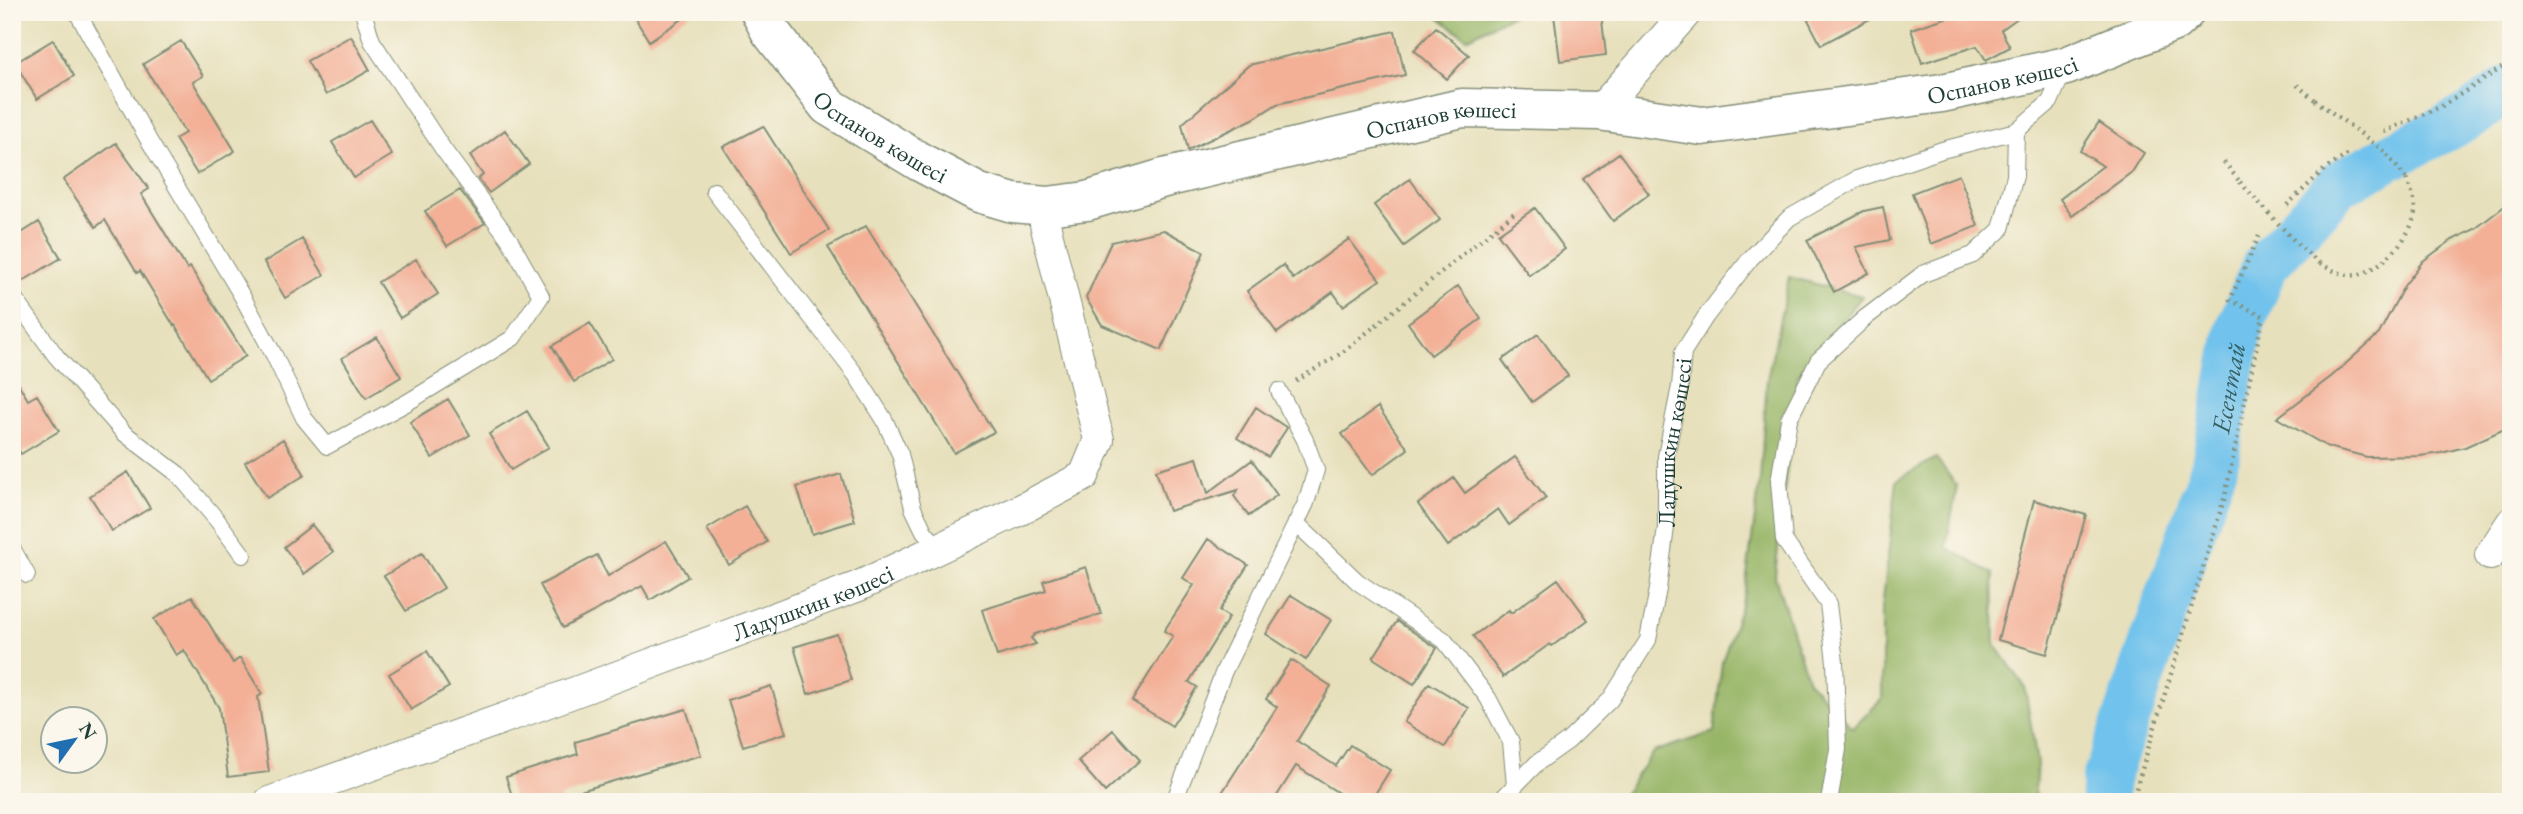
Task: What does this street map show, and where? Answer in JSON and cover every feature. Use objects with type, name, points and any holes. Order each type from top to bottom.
[{"type":"street","name":"Оспанов көшесі","points":[[760,12],[769,31],[828,106],[920,162],[979,193],[1013,203],[1047,206],[1087,201],[1164,178],[1462,108],[1599,111],[1702,125],[1942,93],[2066,66],[2174,22],[2185,12]]},
{"type":"street","points":[[1599,111],[1687,12]]},
{"type":"street","name":"Ладушкин көшесі","points":[[269,802],[527,710],[859,586],[1020,510],[1084,476],[1098,440],[1045,224],[1047,206]]},
{"type":"street","points":[[2490,555],[2511,523]]},
{"type":"lane","points":[[77,12],[148,139],[242,296],[304,418],[327,446],[408,402],[513,338],[541,296],[509,239],[443,149],[372,41],[362,12]]},
{"type":"lane","name":"Ладушкин көшесі","points":[[1499,802],[1538,763],[1568,741],[1610,701],[1648,640],[1666,527],[1666,456],[1680,386],[1683,352],[1713,307],[1750,259],[1789,218],[1819,199],[1869,175],[1942,150],[2016,131],[2050,102],[2066,66]]},
{"type":"lane","points":[[1829,802],[1838,750],[1835,662],[1828,604],[1784,540],[1779,482],[1789,419],[1818,361],[1865,318],[1923,274],[1973,255],[2001,229],[2015,176],[2016,131]]},
{"type":"lane","points":[[714,191],[856,375],[884,419],[900,454],[913,508],[924,531],[938,548]]},
{"type":"lane","points":[[12,295],[56,356],[116,424],[178,474],[243,555]]},
{"type":"lane","points":[[1174,802],[1224,671],[1306,503],[1316,470],[1305,440],[1279,391]]},
{"type":"lane","points":[[1296,523],[1358,582],[1444,640],[1488,698],[1511,741],[1515,785]]},
{"type":"lane","points":[[12,548],[27,575]]},
{"type":"path","points":[[2384,132],[2442,107],[2511,62]]},
{"type":"path","points":[[2224,162],[2299,246],[2333,271],[2355,275],[2374,268],[2396,250],[2411,226],[2415,210],[2406,178],[2383,150],[2297,86]]},
{"type":"path","points":[[2287,205],[2325,169],[2349,154]]},
{"type":"path","points":[[1279,391],[1343,352],[1514,213]]},
{"type":"path","points":[[2133,802],[2225,496],[2263,316],[2230,300],[2259,236]]},
{"type":"green space","points":[[1431,12],[1518,12],[1467,38]]},
{"type":"green space","points":[[1789,277],[1862,296],[1797,377],[1775,576],[1808,681],[1853,728],[1882,699],[1882,608],[1897,480],[1936,458],[1957,486],[1946,547],[1993,574],[1995,644],[2025,687],[2037,763],[2034,802],[1618,802],[1653,752],[1714,732],[1722,662],[1744,597],[1760,480],[1767,380]]},
{"type":"building","points":[[631,12],[693,12],[649,41]]},
{"type":"building","points":[[1601,12],[1606,55],[1560,61],[1554,15]]},
{"type":"building","points":[[1804,12],[1883,12],[1821,45]]},
{"type":"building","points":[[1964,12],[2026,12],[2001,30],[2010,47],[1986,60],[1977,46],[1922,63],[1911,29]]},
{"type":"building","points":[[1436,27],[1469,55],[1447,79],[1414,50]]},
{"type":"building","points":[[1395,31],[1405,75],[1277,104],[1253,119],[1188,150],[1182,124],[1249,65]]},
{"type":"building","points":[[351,36],[370,70],[326,95],[307,61]]},
{"type":"building","points":[[53,40],[74,76],[37,99],[15,63]]},
{"type":"building","points":[[181,41],[203,76],[193,82],[235,151],[197,174],[175,139],[185,133],[143,64]]},
{"type":"building","points":[[370,120],[392,155],[354,178],[332,142]]},
{"type":"building","points":[[2099,122],[2144,153],[2132,172],[2072,216],[2060,199],[2103,166],[2080,151]]},
{"type":"building","points":[[763,126],[829,230],[791,253],[723,147]]},
{"type":"building","points":[[505,130],[529,164],[489,193],[478,179],[483,175],[470,156]]},
{"type":"building","points":[[116,143],[149,189],[141,194],[187,269],[190,267],[246,356],[208,379],[105,220],[96,227],[63,180]]},
{"type":"building","points":[[1619,153],[1649,194],[1613,221],[1583,179]]},
{"type":"building","points":[[1959,175],[1978,226],[1931,244],[1912,193]]},
{"type":"building","points":[[1410,179],[1440,220],[1404,246],[1374,205]]},
{"type":"building","points":[[460,190],[485,223],[447,246],[425,211]]},
{"type":"building","points":[[2511,201],[2511,426],[2465,447],[2441,453],[2367,457],[2328,447],[2277,418],[2332,376],[2379,334],[2404,286],[2423,261],[2452,240],[2475,229]]},
{"type":"building","points":[[1883,207],[1890,240],[1856,247],[1869,273],[1834,292],[1807,240],[1864,211]]},
{"type":"building","points":[[1535,208],[1565,249],[1529,275],[1498,234]]},
{"type":"building","points":[[39,222],[61,258],[23,281],[12,264],[12,239]]},
{"type":"building","points":[[866,226],[994,432],[954,453],[828,247]]},
{"type":"building","points":[[1164,230],[1204,252],[1161,350],[1102,325],[1086,298],[1111,242]]},
{"type":"building","points":[[302,239],[324,275],[285,298],[264,262]]},
{"type":"building","points":[[1349,239],[1380,280],[1343,306],[1333,292],[1277,333],[1247,291],[1283,265],[1293,279]]},
{"type":"building","points":[[416,259],[438,294],[400,318],[378,282]]},
{"type":"building","points":[[1458,286],[1481,319],[1431,355],[1408,323]]},
{"type":"building","points":[[590,323],[612,359],[574,382],[552,346]]},
{"type":"building","points":[[1538,334],[1568,376],[1532,402],[1502,360]]},
{"type":"building","points":[[377,337],[401,377],[366,398],[342,358]]},
{"type":"building","points":[[12,373],[28,400],[37,395],[59,431],[21,454],[12,440]]},
{"type":"building","points":[[448,399],[470,435],[432,458],[410,422]]},
{"type":"building","points":[[1256,407],[1287,428],[1268,457],[1237,438]]},
{"type":"building","points":[[1378,407],[1408,449],[1372,475],[1342,434]]},
{"type":"building","points":[[527,411],[549,447],[511,470],[489,434]]},
{"type":"building","points":[[283,439],[305,475],[267,498],[245,462]]},
{"type":"building","points":[[1515,457],[1546,498],[1509,525],[1498,509],[1448,546],[1418,504],[1454,478],[1465,493]]},
{"type":"building","points":[[1197,458],[1208,493],[1252,460],[1277,495],[1249,516],[1234,496],[1238,490],[1169,511],[1156,470]]},
{"type":"building","points":[[128,472],[150,508],[112,531],[90,496]]},
{"type":"building","points":[[841,474],[855,521],[812,534],[797,487]]},
{"type":"building","points":[[2034,500],[2086,515],[2047,654],[1998,640]]},
{"type":"building","points":[[745,506],[767,542],[729,565],[707,529]]},
{"type":"building","points":[[312,525],[333,552],[304,574],[284,547]]},
{"type":"building","points":[[1208,539],[1248,565],[1219,611],[1229,617],[1189,682],[1197,687],[1172,726],[1132,701],[1173,636],[1164,631],[1194,585],[1183,578]]},
{"type":"building","points":[[666,541],[688,577],[650,600],[642,586],[563,628],[540,585],[597,555],[608,576]]},
{"type":"building","points":[[422,553],[444,588],[406,611],[384,576]]},
{"type":"building","points":[[1086,567],[1101,614],[1035,634],[1031,638],[1036,644],[997,656],[982,610],[1046,590],[1043,581]]},
{"type":"building","points":[[1558,579],[1588,620],[1503,677],[1473,636]]},
{"type":"building","points":[[1291,595],[1331,620],[1306,660],[1266,634]]},
{"type":"building","points":[[192,596],[233,663],[240,658],[262,694],[258,697],[269,772],[228,777],[219,708],[184,650],[176,655],[154,619]]},
{"type":"building","points":[[1397,621],[1437,648],[1414,684],[1373,658]]},
{"type":"building","points":[[837,634],[851,680],[808,694],[794,647]]},
{"type":"building","points":[[427,651],[449,687],[411,710],[389,674]]},
{"type":"building","points":[[1291,660],[1331,686],[1297,741],[1336,766],[1350,745],[1390,770],[1370,802],[1353,802],[1296,766],[1273,802],[1216,802],[1277,707],[1266,699]]},
{"type":"building","points":[[1429,683],[1469,708],[1445,747],[1404,722]]},
{"type":"building","points":[[771,686],[786,733],[743,746],[728,700]]},
{"type":"building","points":[[686,709],[701,755],[560,797],[561,802],[514,802],[506,777],[578,754],[575,742]]},
{"type":"building","points":[[1113,730],[1140,760],[1105,792],[1078,761]]},
{"type":"waterway","name":"Есентай","points":[[2104,802],[2105,781],[2214,467],[2239,329],[2265,265],[2340,183],[2471,115],[2511,88]]}]
